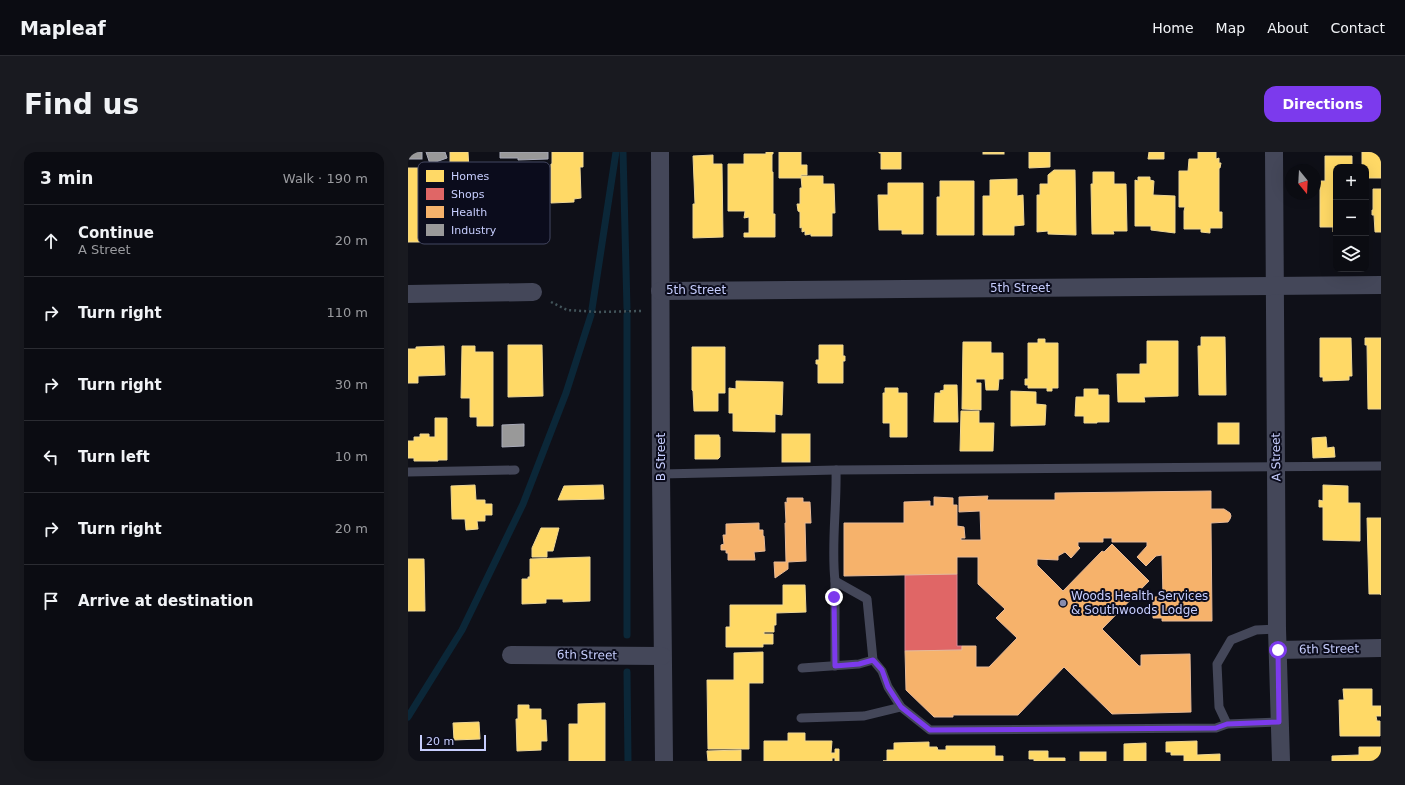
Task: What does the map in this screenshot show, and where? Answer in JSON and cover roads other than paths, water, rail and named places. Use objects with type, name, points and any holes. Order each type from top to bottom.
[{"type":"street","name":"B Street","points":[[660,152],[662,656],[664,761]]},
{"type":"street","name":"A Street","points":[[1274,152],[1277,629],[1281,761]]},
{"type":"street","name":"5th Street","points":[[660,291],[1381,285]]},
{"type":"street","points":[[408,294],[533,292]]},
{"type":"street","name":"6th Street","points":[[1278,650],[1381,648]]},
{"type":"street","name":"6th Street","points":[[511,655],[662,656]]},
{"type":"lane","points":[[661,474],[836,470],[1381,466]]},
{"type":"lane","points":[[408,472],[515,470]]},
{"type":"lane","points":[[835,666],[834,569],[836,470]]},
{"type":"lane","points":[[835,581],[867,599],[873,660],[882,670],[888,687],[901,707],[930,730],[1216,728],[1227,724],[1279,722]]},
{"type":"lane","points":[[1227,724],[1219,707],[1217,664],[1231,640],[1256,630],[1277,629]]},
{"type":"lane","points":[[802,668],[859,664],[873,660]]},
{"type":"lane","points":[[800,718],[864,716],[901,707]]},
{"type":"waterway","points":[[592,309],[616,152]]},
{"type":"waterway","points":[[623,152],[627,308]]},
{"type":"waterway","points":[[408,717],[462,630],[523,504],[566,393],[591,315]]},
{"type":"waterway","points":[[627,315],[627,635]]},
{"type":"waterway","points":[[627,672],[628,761]]},
{"type":"place","name":"Woods Health Services & Southwoods Lodge","points":[[1063,603]]}]
